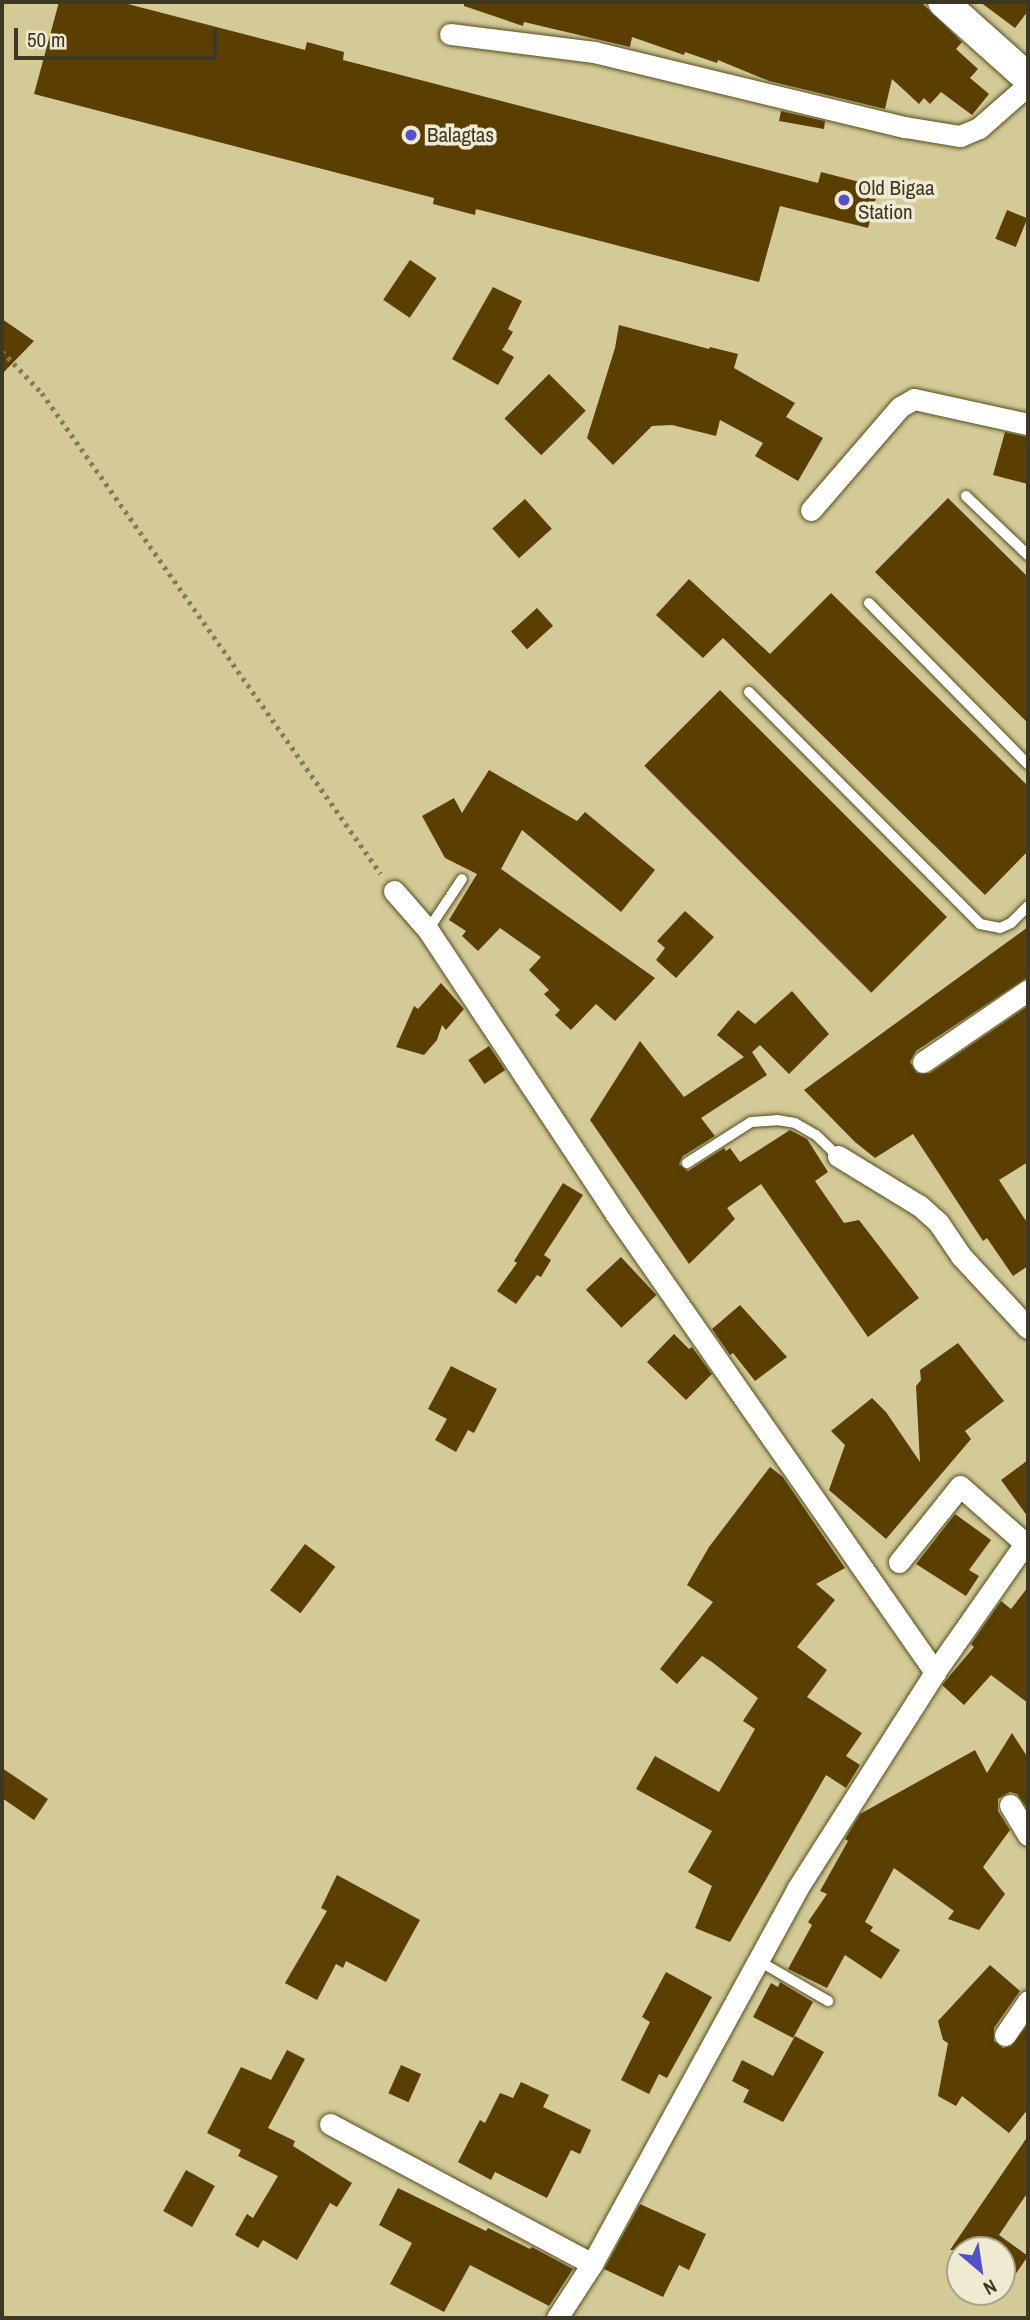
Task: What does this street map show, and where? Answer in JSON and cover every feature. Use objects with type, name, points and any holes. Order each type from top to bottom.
[{"type":"main road","points":[[943,2],[1028,78]]},
{"type":"street","points":[[450,34],[594,52],[905,127],[960,136],[979,128],[1028,85]]},
{"type":"street","points":[[811,510],[900,407],[914,399],[1028,424]]},
{"type":"street","points":[[394,891],[428,930],[615,1213],[935,1672]]},
{"type":"street","points":[[923,1062],[1028,990]]},
{"type":"street","points":[[838,1156],[920,1206],[938,1222],[961,1256],[1028,1328]]},
{"type":"street","points":[[557,2318],[592,2264],[797,1889],[935,1672],[1026,1546],[960,1486],[899,1562]]},
{"type":"street","points":[[1010,1805],[1028,1835]]},
{"type":"street","points":[[1005,2035],[1028,2001]]},
{"type":"street","points":[[330,2124],[592,2264]]},
{"type":"lane","points":[[966,496],[1028,555]]},
{"type":"lane","points":[[869,603],[1028,764]]},
{"type":"lane","points":[[749,691],[981,924],[1000,928],[1011,923],[1028,906]]},
{"type":"lane","points":[[428,930],[462,879]]},
{"type":"lane","points":[[687,1163],[751,1122],[777,1120],[795,1123],[816,1135],[838,1156]]},
{"type":"lane","points":[[759,1961],[828,2001]]},
{"type":"path","points":[[2,351],[42,393],[394,891]]},
{"type":"building","name":"Balagtas","points":[[59,2],[120,2],[305,50],[307,42],[344,52],[343,60],[818,183],[821,172],[879,187],[868,228],[780,206],[759,282],[476,209],[475,215],[433,204],[434,198],[34,94]]},
{"type":"building","points":[[464,2],[921,2],[962,42],[956,49],[978,69],[970,78],[989,94],[972,115],[941,92],[930,104],[924,98],[919,104],[892,79],[885,109],[769,81],[718,60],[717,63],[685,52],[684,55],[632,37],[630,47],[524,22],[523,26],[464,6]]},
{"type":"building","points":[[980,2],[1028,2],[1028,11],[1015,28]]},
{"type":"building","points":[[781,111],[825,121],[824,129],[779,121]]},
{"type":"building","points":[[1007,210],[1027,218],[1016,247],[995,239]]},
{"type":"building","points":[[410,260],[437,278],[410,318],[383,300]]},
{"type":"building","points":[[493,287],[522,301],[508,329],[513,332],[502,350],[514,357],[498,385],[452,359]]},
{"type":"building","points":[[2,319],[34,341],[2,374]]},
{"type":"building","points":[[619,325],[738,354],[734,368],[795,403],[786,417],[823,438],[798,481],[755,456],[763,443],[720,420],[716,436],[672,425],[652,426],[613,465],[587,438],[615,348]]},
{"type":"building","points":[[549,374],[586,411],[541,455],[504,419]]},
{"type":"building","points":[[1005,432],[1028,437],[1028,484],[993,475]]},
{"type":"building","points":[[948,498],[1028,577],[1028,723],[875,572]]},
{"type":"building","points":[[525,499],[552,529],[519,558],[492,528]]},
{"type":"building","points":[[689,579],[770,654],[831,593],[1028,786],[1028,851],[985,895],[723,638],[703,658],[656,615]]},
{"type":"building","points":[[537,608],[553,626],[527,649],[511,631]]},
{"type":"building","points":[[720,690],[947,917],[871,993],[644,766]]},
{"type":"building","points":[[489,770],[577,821],[585,812],[655,870],[621,912],[522,830],[501,869],[655,978],[615,1021],[596,1004],[571,1030],[555,1015],[560,1010],[544,994],[549,990],[529,970],[541,957],[500,928],[478,951],[462,936],[466,931],[449,920],[477,874],[445,858],[422,816],[454,798],[462,813]]},
{"type":"building","points":[[685,911],[714,937],[676,978],[656,960],[665,948],[657,941]]},
{"type":"building","points":[[1028,927],[1028,977],[916,1051],[910,1062],[917,1073],[930,1073],[1028,1006],[1028,1162],[999,1180],[1028,1224],[1028,1266],[1013,1276],[987,1238],[983,1241],[913,1134],[875,1158],[855,1142],[804,1090]]},
{"type":"building","points":[[441,983],[464,1009],[446,1030],[442,1025],[437,1040],[424,1055],[396,1047],[414,1006],[418,1009]]},
{"type":"building","points":[[792,991],[829,1034],[789,1074],[760,1045],[752,1052],[767,1075],[701,1118],[715,1136],[683,1156],[679,1164],[688,1171],[724,1148],[726,1151],[730,1148],[740,1162],[790,1130],[807,1139],[828,1172],[815,1181],[844,1223],[859,1220],[919,1298],[868,1337],[761,1184],[727,1208],[735,1219],[689,1264],[590,1120],[640,1041],[684,1097],[744,1057],[717,1035],[738,1010],[755,1024]]},
{"type":"building","points":[[489,1046],[505,1070],[484,1084],[468,1060]]},
{"type":"building","points":[[563,1183],[583,1195],[544,1255],[551,1260],[541,1277],[537,1275],[516,1304],[497,1291],[517,1263],[514,1261]]},
{"type":"building","points":[[621,1257],[656,1295],[621,1328],[586,1290]]},
{"type":"building","points":[[740,1305],[787,1357],[755,1381],[733,1353],[730,1355],[712,1329]]},
{"type":"building","points":[[674,1334],[689,1349],[692,1347],[712,1374],[686,1400],[647,1362]]},
{"type":"building","points":[[958,1343],[1004,1401],[965,1431],[971,1439],[886,1539],[829,1490],[845,1445],[831,1431],[872,1398],[886,1412],[920,1462],[916,1386],[921,1380],[920,1370]]},
{"type":"building","points":[[451,1366],[497,1389],[474,1433],[468,1430],[456,1452],[435,1440],[447,1419],[428,1409]]},
{"type":"building","points":[[1028,1460],[1028,1517],[1001,1480]]},
{"type":"building","points":[[770,1467],[783,1477],[845,1568],[816,1584],[835,1600],[797,1647],[827,1670],[807,1697],[862,1733],[846,1756],[860,1765],[846,1788],[826,1775],[730,1942],[695,1928],[712,1886],[688,1872],[712,1831],[636,1789],[655,1756],[719,1792],[755,1729],[743,1721],[758,1698],[712,1662],[702,1656],[677,1684],[660,1669],[713,1602],[687,1585],[709,1547]]},
{"type":"building","points":[[955,1514],[991,1540],[969,1570],[979,1576],[966,1596],[916,1564]]},
{"type":"building","points":[[305,1544],[335,1567],[300,1613],[270,1590]]},
{"type":"building","points":[[1028,1587],[1028,1703],[991,1675],[964,1705],[942,1685],[974,1647],[971,1644],[1001,1601],[1011,1609]]},
{"type":"building","points":[[1012,1733],[1028,1758],[1028,1804],[1026,1807],[1017,1794],[1010,1792],[998,1799],[998,1811],[1010,1830],[983,1867],[1005,1894],[979,1930],[948,1919],[954,1911],[894,1868],[865,1922],[873,1927],[870,1931],[900,1950],[881,1979],[845,1955],[827,1988],[788,1969],[812,1925],[808,1922],[827,1894],[820,1891],[860,1814],[975,1750],[987,1773]]},
{"type":"building","points":[[2,1768],[48,1799],[34,1820],[2,1798]]},
{"type":"building","points":[[337,1875],[420,1920],[386,1982],[346,1961],[343,1968],[336,1964],[317,2000],[285,1983],[327,1911],[321,1908]]},
{"type":"building","points":[[990,1965],[1020,1991],[994,2028],[994,2041],[1003,2048],[1011,2046],[1028,2024],[1028,2109],[1009,2133],[962,2096],[956,2106],[938,2096],[948,2043],[943,2040],[938,2021]]},
{"type":"building","points":[[666,1972],[712,1997],[667,2078],[659,2074],[649,2094],[621,2080],[650,2022],[642,2017]]},
{"type":"building","points":[[780,1982],[813,2002],[793,2038],[753,2017],[771,1983],[778,1987]]},
{"type":"building","points":[[795,2036],[824,2052],[783,2122],[743,2102],[749,2090],[732,2081],[742,2060],[773,2076]]},
{"type":"building","points":[[287,2050],[305,2059],[268,2128],[295,2141],[293,2146],[352,2183],[337,2207],[330,2203],[297,2260],[263,2240],[258,2248],[235,2235],[247,2214],[253,2218],[278,2176],[238,2156],[241,2150],[207,2133],[241,2067],[271,2080]]},
{"type":"building","points":[[401,2065],[421,2074],[408,2102],[388,2093]]},
{"type":"building","points":[[521,2082],[549,2095],[543,2107],[591,2130],[580,2154],[571,2150],[547,2198],[495,2172],[491,2180],[458,2162],[480,2120],[485,2123],[500,2093],[513,2098]]},
{"type":"building","points":[[1028,2136],[1028,2192],[1000,2236],[960,2236]]},
{"type":"building","points":[[186,2170],[215,2186],[192,2227],[163,2211]]},
{"type":"building","points":[[398,2188],[486,2231],[488,2228],[530,2249],[532,2247],[573,2269],[549,2306],[470,2265],[444,2312],[390,2284],[412,2243],[379,2225]]},
{"type":"building","points":[[640,2204],[706,2234],[689,2270],[679,2265],[663,2297],[604,2269]]},
{"type":"building","points":[[1016,2247],[1028,2256],[1016,2274]]},
{"type":"place","name":"Balagtas","points":[[411,135]]},
{"type":"place","name":"Old Bigaa Station","points":[[844,200]]}]
